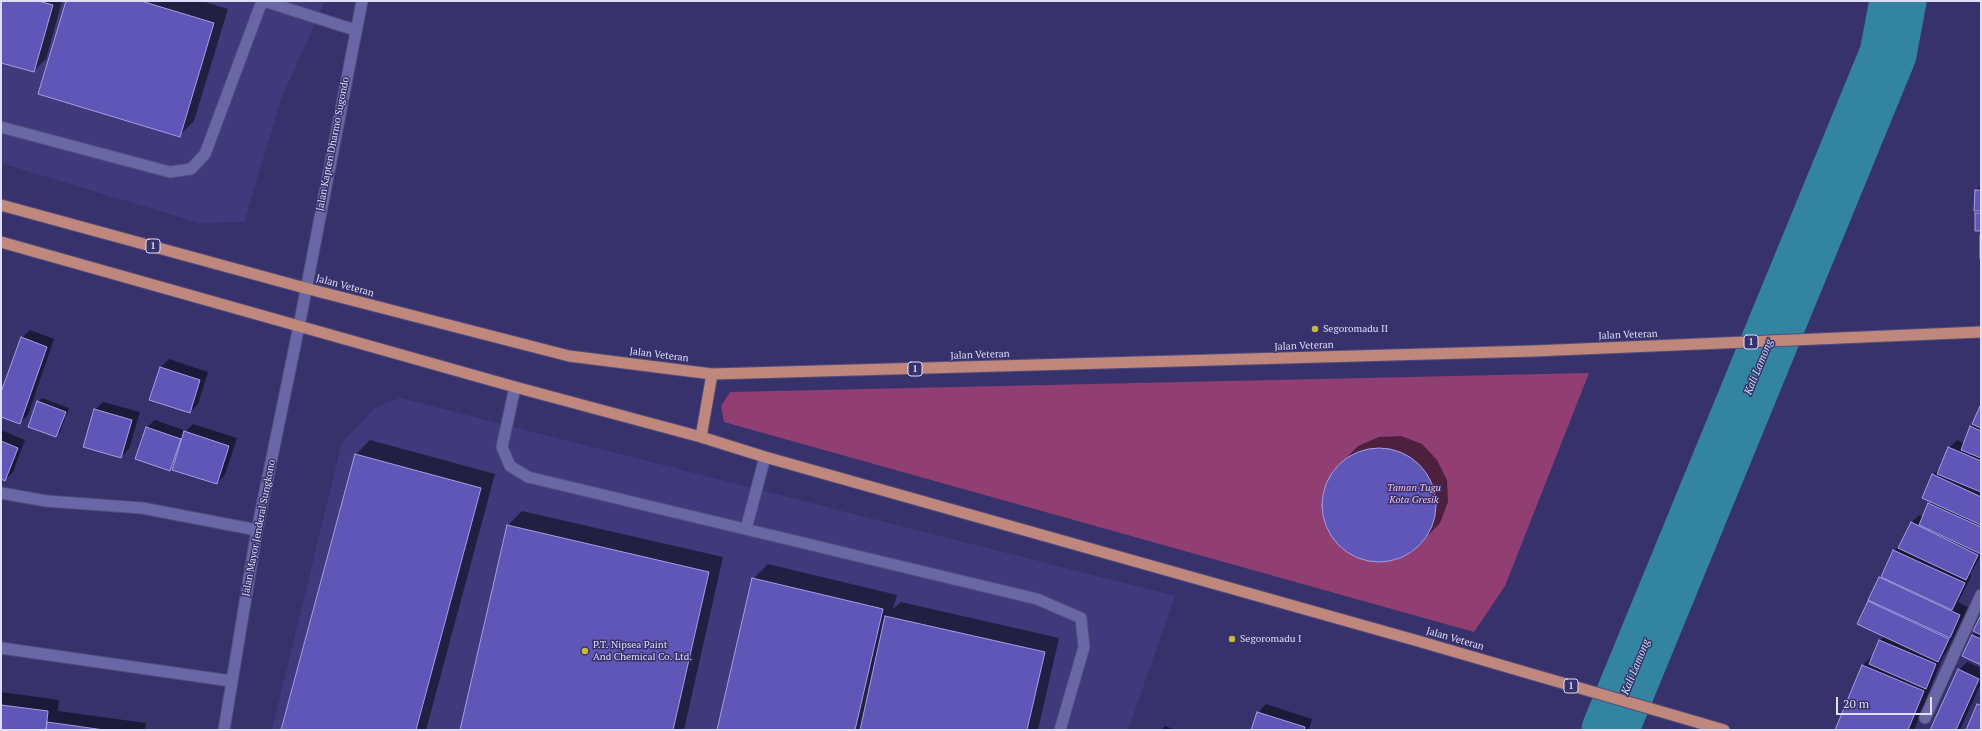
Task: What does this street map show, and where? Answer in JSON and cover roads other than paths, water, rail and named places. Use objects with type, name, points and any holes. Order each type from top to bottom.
[{"type":"highway","name":"Jalan Veteran","points":[[1,205],[306,288],[569,356],[712,374],[1534,351],[1981,332]]},
{"type":"highway","name":"Jalan Veteran","points":[[1,242],[515,387],[701,437],[765,457],[1418,641],[1724,730]]},
{"type":"highway","points":[[701,437],[712,374]]},
{"type":"main road","points":[[1,127],[170,172],[191,169],[205,154],[263,1],[355,30]]},
{"type":"main road","name":"Jalan Kapten Dharmo Sugondo","points":[[299,326],[355,30],[362,1]]},
{"type":"main road","name":"Jalan Mayor Jenderal Sungkono","points":[[224,730],[257,530],[299,326]]},
{"type":"main road","points":[[515,387],[502,447],[510,466],[528,477],[1037,599],[1081,618],[1084,648],[1060,730]]},
{"type":"main road","points":[[746,529],[765,457]]},
{"type":"main road","points":[[1,493],[46,501],[142,508],[257,530]]},
{"type":"main road","points":[[1925,718],[1981,595]]},
{"type":"main road","points":[[1,648],[231,681]]},
{"type":"waterway","name":"Kali Lamong","points":[[1610,730],[1888,54],[1898,1]]},
{"type":"place","name":"Segoromadu II","points":[[1315,329]]},
{"type":"place","name":"Segoromadu I","points":[[1232,639]]},
{"type":"place","name":"P.T. Nipsea Paint And Chemical Co. Ltd.","points":[[585,651]]},
{"type":"park label","name":"Taman Tugu Kota Gresik","points":[[1414,494]]}]
